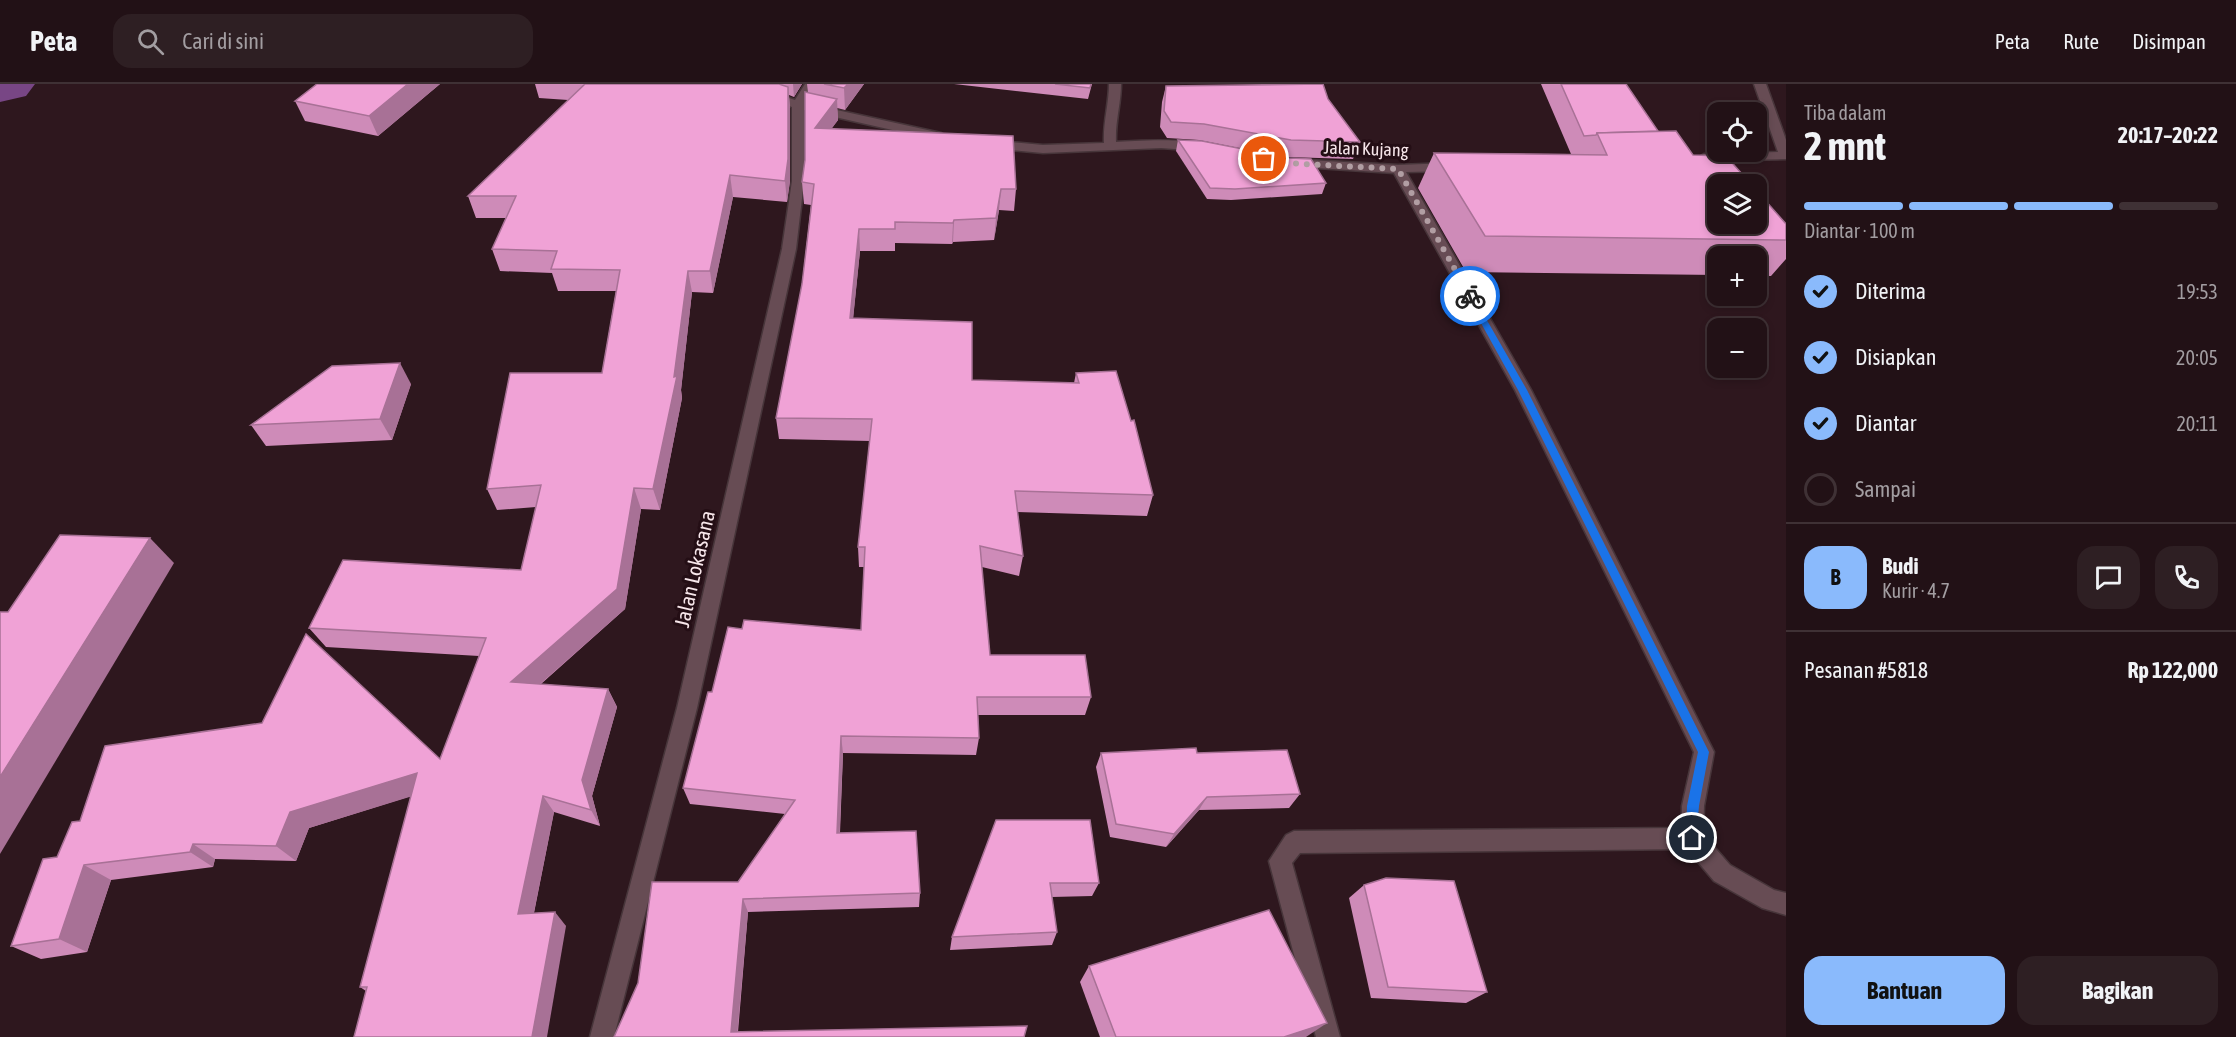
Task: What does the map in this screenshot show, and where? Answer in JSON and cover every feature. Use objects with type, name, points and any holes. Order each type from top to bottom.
[{"type":"street","points":[[737,84],[798,105],[954,140]]},
{"type":"street","points":[[798,105],[811,84]]},
{"type":"street","points":[[1110,146],[1109,121],[1115,96],[1115,84]]},
{"type":"street","points":[[1690,158],[1786,155],[1760,84]]},
{"type":"street","name":"Jalan Lokasana","points":[[602,1037],[687,708],[789,249],[798,181],[798,105]]},
{"type":"street","points":[[976,142],[1043,149],[1161,144],[1210,148]]},
{"type":"street","name":"Jalan Kujang","points":[[1274,161],[1398,169],[1466,166]]},
{"type":"street","points":[[1398,169],[1522,390],[1704,752],[1693,806],[1692,838],[1722,873],[1770,900],[1786,904]]},
{"type":"street","points":[[1328,1037],[1280,861],[1294,842],[1692,838]]},
{"type":"building","points":[[317,84],[408,84],[369,116],[295,101]]},
{"type":"building","points":[[585,84],[779,84],[788,87],[788,159],[785,181],[730,175],[710,271],[688,271],[674,377],[677,376],[653,489],[634,488],[617,589],[511,682],[608,689],[582,780],[591,810],[543,796],[518,914],[555,912],[532,1037],[354,1037],[367,987],[360,987],[417,773],[290,812],[276,846],[193,844],[190,852],[84,865],[59,939],[11,946],[43,859],[57,857],[72,822],[80,821],[105,746],[262,723],[306,634],[440,759],[486,638],[309,628],[343,560],[521,570],[541,485],[487,489],[510,373],[602,373],[620,270],[551,269],[557,251],[492,249],[516,196],[468,196]]},
{"type":"building","points":[[824,84],[848,84],[844,88]]},
{"type":"building","points":[[1055,84],[1091,84],[1090,88]]},
{"type":"building","points":[[1323,84],[1328,99],[1360,142],[1291,140],[1204,124],[1171,122],[1164,111],[1166,86]]},
{"type":"building","points":[[1561,84],[1626,84],[1658,131],[1597,133],[1584,136]]},
{"type":"building","points":[[805,92],[837,99],[815,128],[1013,136],[1016,189],[1001,189],[996,218],[954,220],[953,223],[895,222],[895,229],[859,229],[850,318],[972,322],[972,380],[1079,383],[1076,373],[1116,371],[1131,421],[1134,420],[1153,495],[1015,491],[1023,556],[980,546],[990,655],[1085,655],[1091,697],[977,697],[979,738],[841,736],[837,833],[916,831],[920,893],[743,899],[731,1032],[1027,1026],[1024,1037],[614,1037],[638,983],[652,882],[738,882],[795,800],[683,788],[708,692],[712,692],[728,627],[742,629],[744,620],[861,630],[865,547],[858,547],[872,419],[776,418],[802,284],[814,184],[802,182],[805,160]]},
{"type":"building","points":[[1676,131],[1693,155],[1707,155],[1707,162],[1731,162],[1742,174],[1707,174],[1707,234],[1767,234],[1767,202],[1786,224],[1786,240],[1485,236],[1434,153],[1607,155],[1597,133]]},
{"type":"building","points":[[1178,140],[1202,141],[1288,158],[1311,159],[1326,183],[1235,189],[1210,188]]},
{"type":"building","points":[[400,363],[380,419],[251,425],[332,366]]},
{"type":"building","points":[[60,535],[150,538],[0,777],[0,612],[8,612]]},
{"type":"building","points":[[1196,748],[1197,753],[1287,750],[1300,794],[1207,797],[1174,834],[1116,824],[1101,753]]},
{"type":"building","points":[[996,820],[1090,820],[1099,883],[1050,883],[1057,932],[952,937]]},
{"type":"building","points":[[1386,878],[1454,881],[1487,992],[1388,987],[1364,885]]},
{"type":"building","points":[[1269,910],[1327,1023],[1284,1037],[1116,1037],[1089,966]]},
{"type":"waterway","points":[[0,85],[6,84]]},
{"type":"way so far","points":[[1264,159],[1285,163],[1398,169],[1470,296]]},
{"type":"route","points":[[1470,296],[1522,390],[1704,752],[1693,806],[1692,838]]}]
